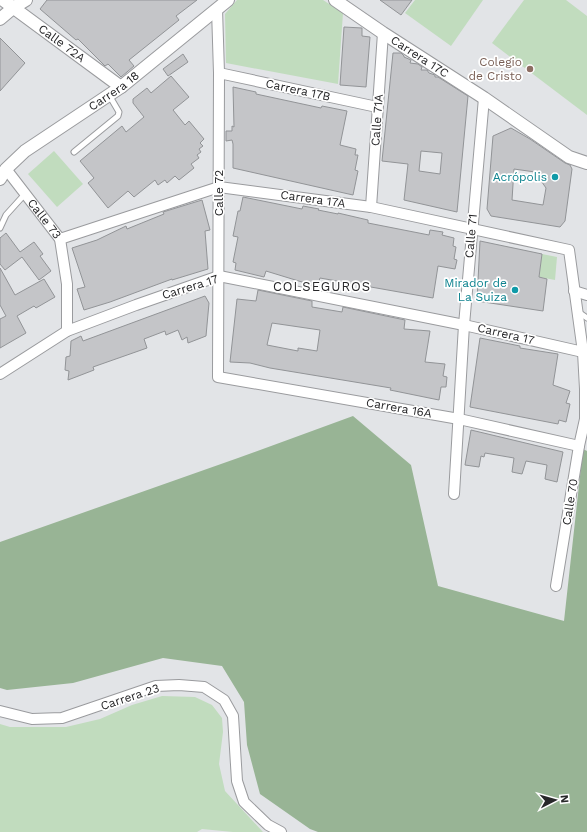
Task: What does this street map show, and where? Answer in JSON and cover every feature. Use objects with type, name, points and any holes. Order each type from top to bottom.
[{"type":"street","name":"Calle 72A","points":[[3,0],[121,87]]},
{"type":"street","points":[[0,19],[13,8],[26,0]]},
{"type":"street","name":"Carrera 18","points":[[2,172],[25,151],[121,87],[228,0]]},
{"type":"street","name":"Carrera 17C","points":[[335,0],[383,34],[484,98],[569,157],[587,162]]},
{"type":"street","name":"Calle 72","points":[[217,9],[219,73],[218,377]]},
{"type":"street","name":"Calle 71A","points":[[371,207],[383,34]]},
{"type":"street","name":"Carrera 17B","points":[[219,73],[377,107]]},
{"type":"street","name":"Calle 71","points":[[454,494],[464,325],[484,98]]},
{"type":"street","name":"Calle 73","points":[[2,172],[25,194],[60,239],[67,284],[67,331]]},
{"type":"street","name":"Carrera 17A","points":[[60,239],[219,187],[371,207],[569,250]]},
{"type":"street","name":"Calle 70","points":[[556,586],[584,420],[586,389],[583,352],[569,250]]},
{"type":"street","name":"Carrera 17","points":[[0,374],[67,331],[219,276],[464,325],[583,352]]},
{"type":"street","points":[[574,291],[587,296]]},
{"type":"street","name":"Carrera 16A","points":[[218,377],[459,419],[579,446]]},
{"type":"street","name":"Carrera 23","points":[[0,711],[32,719],[62,718],[156,686],[179,685],[204,687],[224,700],[233,716],[237,781],[244,802],[268,825],[281,832]]},
{"type":"lane","points":[[74,152],[118,116],[119,112],[109,95]]},
{"type":"lane","points":[[0,228],[6,215],[25,194]]},
{"type":"lane","points":[[577,310],[587,318]]},
{"type":"green space","points":[[237,0],[323,0],[343,13],[338,84],[226,63],[225,14]]},
{"type":"green space","points":[[415,0],[483,0],[451,46],[405,13]]},
{"type":"green space","points":[[524,0],[566,0],[587,16],[587,115],[492,43]]},
{"type":"green space","points":[[54,151],[83,184],[57,207],[28,174]]},
{"type":"green space","points":[[542,254],[557,257],[555,280],[539,277]]},
{"type":"green space","points":[[353,416],[411,465],[438,586],[564,621],[583,449],[587,451],[587,832],[318,832],[310,829],[260,794],[247,745],[244,702],[222,666],[163,658],[73,683],[7,690],[0,688],[0,542]]},
{"type":"green space","points":[[162,696],[195,697],[212,705],[222,718],[223,732],[219,764],[225,791],[263,832],[233,832],[202,829],[197,832],[0,832],[0,724],[10,727],[66,727],[100,719],[132,705]]},
{"type":"building","points":[[47,0],[197,0],[176,16],[179,20],[129,60],[134,66],[121,77],[108,64],[105,66],[78,39],[76,40],[40,9]]},
{"type":"building","points":[[380,0],[412,0],[401,15]]},
{"type":"building","points":[[344,27],[362,28],[362,36],[370,37],[366,87],[340,85]]},
{"type":"building","points":[[0,38],[25,63],[0,91]]},
{"type":"building","points":[[393,53],[401,53],[404,57],[411,60],[410,63],[418,64],[422,67],[421,70],[427,70],[429,73],[435,75],[435,77],[438,77],[468,96],[457,212],[404,200],[408,164],[382,161]],"holes":[[[421,151],[442,153],[440,174],[419,171]]]},
{"type":"building","points":[[183,54],[188,62],[168,76],[163,69]]},
{"type":"building","points":[[171,76],[189,97],[173,110],[185,125],[189,121],[204,139],[200,143],[203,146],[199,149],[201,152],[197,155],[199,158],[191,164],[194,168],[179,180],[175,176],[167,183],[165,180],[158,185],[155,180],[134,197],[128,191],[108,208],[88,183],[94,178],[80,161],[122,126],[126,132],[144,117],[133,103],[133,99],[147,88],[151,93]]},
{"type":"building","points":[[233,87],[256,92],[256,94],[321,108],[322,106],[347,111],[340,145],[356,149],[355,155],[358,155],[355,170],[358,171],[353,195],[233,168],[233,144],[232,140],[226,141],[226,131],[232,131],[232,126],[234,127]]},
{"type":"building","name":"Acrópolis","points":[[511,128],[570,165],[572,169],[565,221],[560,227],[491,216],[487,209],[493,136]],"holes":[[[514,169],[535,172],[546,188],[543,205],[512,200]]]},
{"type":"building","points":[[243,197],[302,209],[303,206],[319,209],[318,210],[368,220],[368,223],[429,235],[430,230],[443,232],[442,235],[454,238],[453,246],[456,247],[454,259],[457,260],[455,269],[438,266],[433,298],[320,278],[318,284],[315,284],[315,286],[266,271],[264,277],[235,270],[236,263],[233,262],[238,237],[233,236],[238,211],[240,211]]},
{"type":"building","points":[[202,200],[210,230],[205,231],[208,269],[172,279],[84,310],[77,289],[85,287],[72,248],[97,240],[126,226],[127,229],[164,214],[163,212]]},
{"type":"building","points":[[6,233],[20,252],[34,242],[43,254],[40,256],[51,271],[39,280],[22,257],[5,270],[0,264],[0,238]]},
{"type":"building","points":[[480,241],[542,254],[539,277],[547,279],[543,311],[477,301]]},
{"type":"building","points":[[0,268],[15,295],[44,279],[55,297],[36,308],[34,306],[17,316],[26,333],[0,348],[0,319],[6,316],[0,305]]},
{"type":"building","points":[[258,290],[312,301],[312,307],[342,312],[343,307],[405,320],[404,329],[430,331],[425,362],[445,364],[443,376],[447,377],[446,387],[441,387],[439,400],[390,390],[391,388],[270,368],[250,363],[230,362],[237,299],[256,301]],"holes":[[[272,323],[320,330],[317,351],[298,348],[298,351],[267,345]]]},
{"type":"building","points":[[205,296],[209,303],[206,336],[188,343],[187,337],[182,340],[178,330],[166,335],[165,331],[144,339],[147,348],[93,367],[94,370],[68,380],[69,371],[65,370],[66,357],[70,356],[71,341],[81,336],[83,341]]},
{"type":"building","points":[[480,338],[520,346],[520,348],[558,354],[553,385],[570,391],[566,403],[570,404],[566,422],[559,420],[558,424],[470,407]]},
{"type":"building","points":[[471,430],[563,452],[557,482],[545,479],[547,465],[526,461],[522,474],[512,472],[514,458],[485,453],[484,457],[481,456],[479,467],[465,465]]},
{"type":"place","name":"Colegio de Cristo","points":[[530,69]]},
{"type":"place","name":"Acrópolis","points":[[555,177]]},
{"type":"place","name":"Mirador de La Suiza","points":[[515,290]]},
{"type":"district","name":"COLSEGUROS","points":[[322,286]]}]
